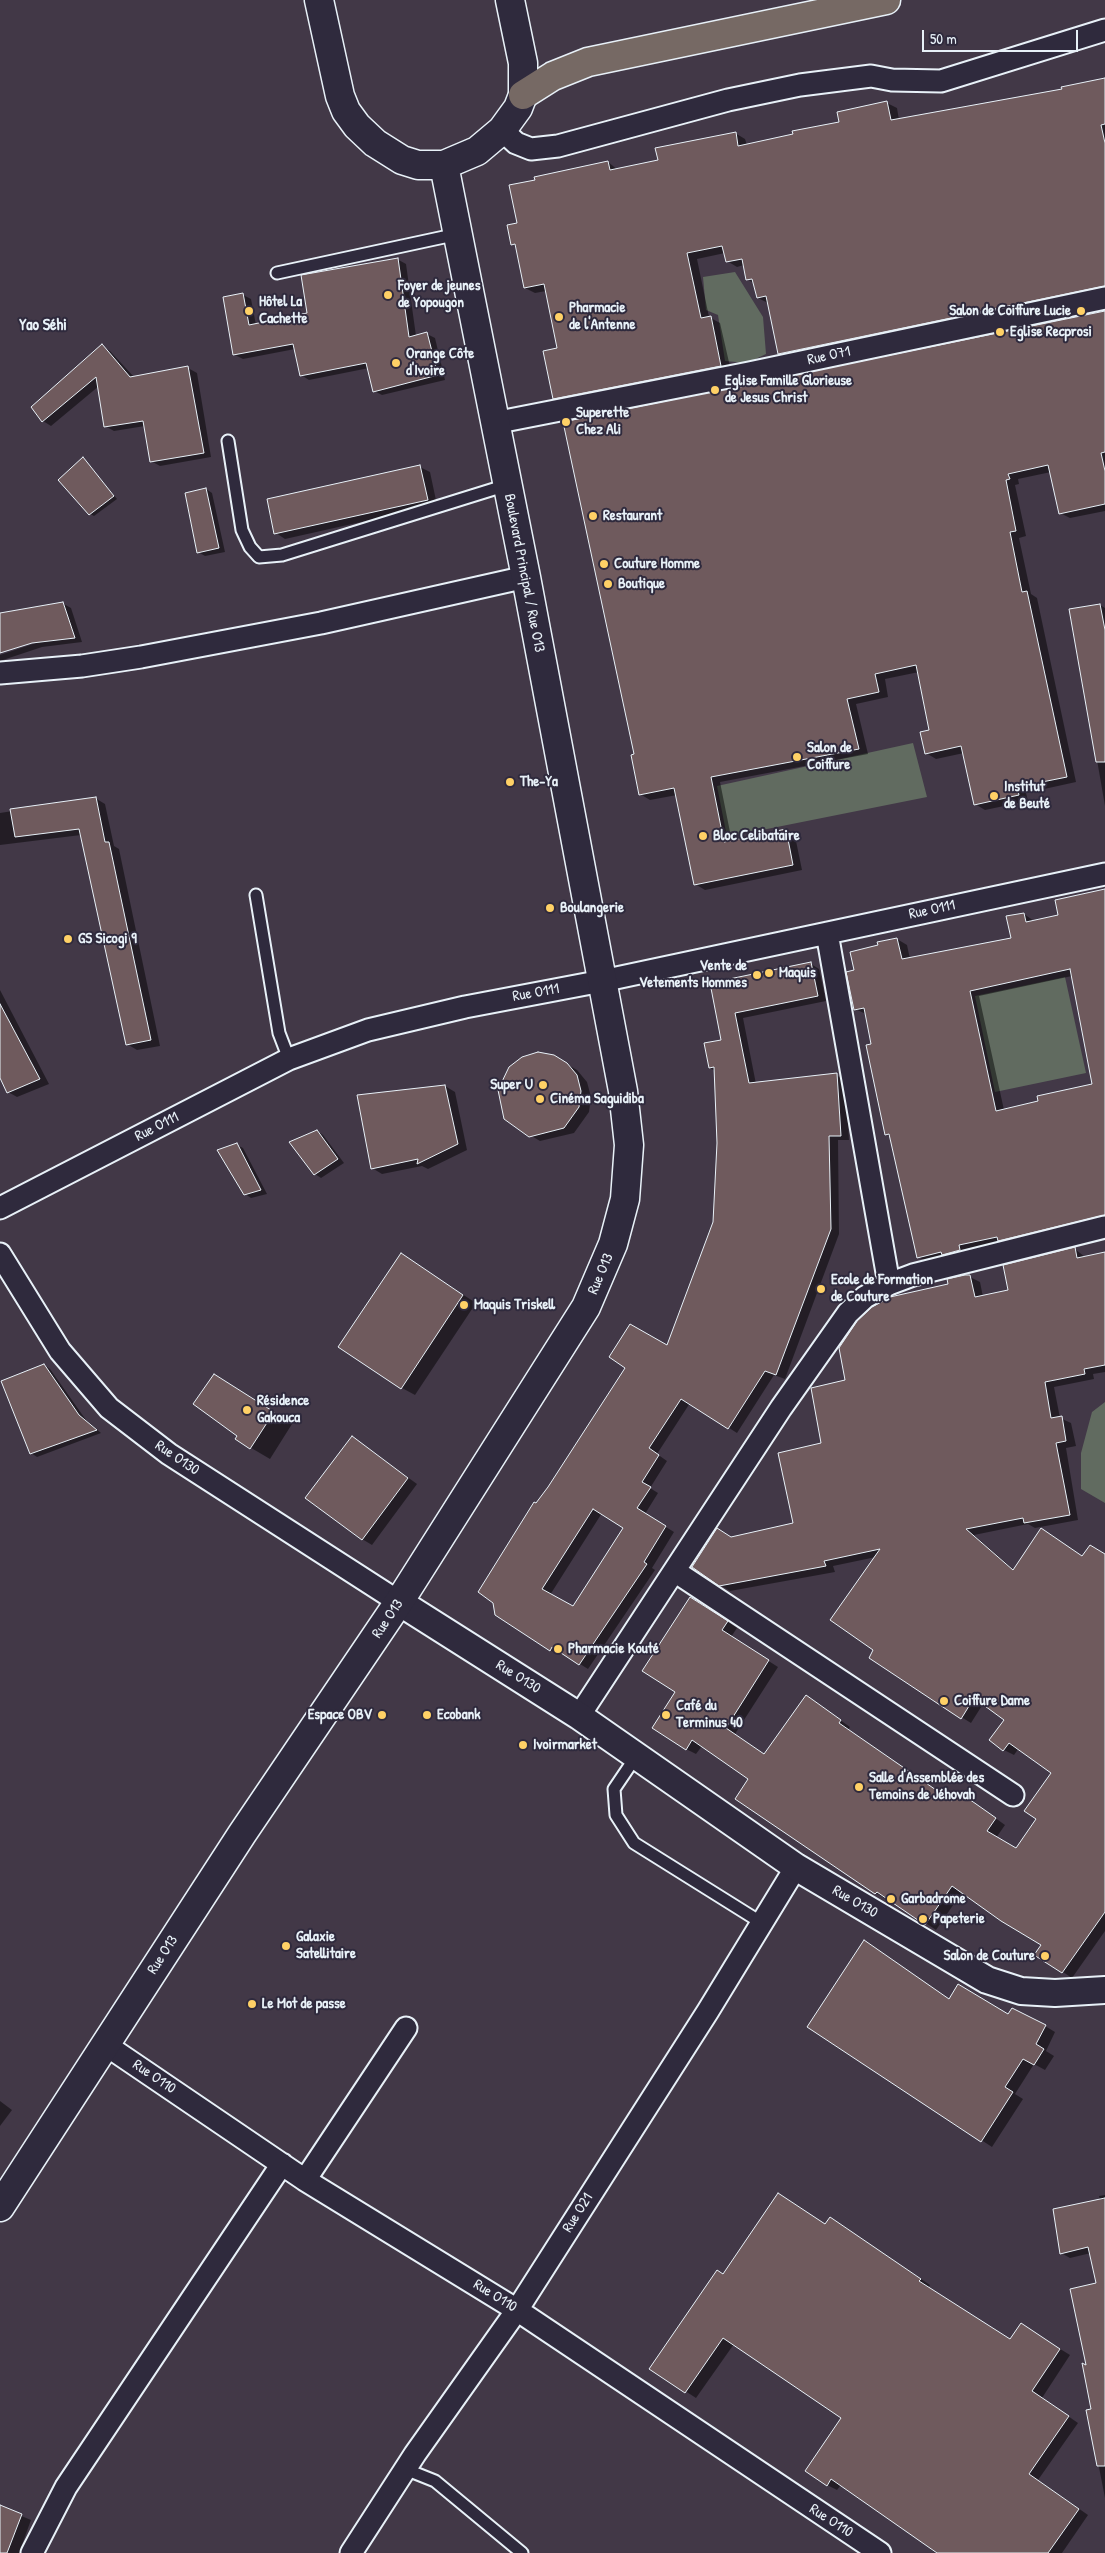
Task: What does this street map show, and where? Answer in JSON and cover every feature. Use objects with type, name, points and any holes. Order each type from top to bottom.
[{"type":"highway","points":[[523,95],[553,76],[588,62],[886,0]]},
{"type":"main road","points":[[319,0],[340,96],[346,111],[356,126],[375,143],[402,160],[418,165],[444,165],[477,151],[502,130],[518,108],[523,95],[523,63],[510,0]]},
{"type":"main road","name":"Boulevard Principal / Rue O13","points":[[444,165],[526,577],[602,981]]},
{"type":"main road","name":"Rue O13","points":[[0,2207],[242,1834],[399,1602],[586,1307],[613,1244],[625,1199],[629,1145],[624,1091],[602,981]]},
{"type":"street","points":[[502,130],[516,143],[531,149],[558,146],[728,100],[800,84],[871,76],[892,80],[940,81],[1105,30]]},
{"type":"street","name":"Rue O71","points":[[494,423],[739,375],[1105,298]]},
{"type":"street","points":[[0,673],[82,666],[141,657],[320,623],[526,577]]},
{"type":"street","name":"Rue O111","points":[[0,1208],[289,1060],[341,1038],[407,1019],[602,981],[1105,874]]},
{"type":"street","points":[[827,933],[889,1284]]},
{"type":"street","points":[[579,1716],[676,1572],[781,1408],[848,1313],[865,1297],[889,1284],[947,1266],[1105,1227]]},
{"type":"street","name":"Rue O130","points":[[0,1254],[60,1351],[109,1408],[168,1454],[579,1716],[796,1868],[987,1980],[1021,1991],[1055,1993],[1105,1990]]},
{"type":"street","points":[[676,1572],[1013,1795]]},
{"type":"street","name":"Rue O21","points":[[351,2553],[405,2469],[517,2310],[796,1868]]},
{"type":"street","points":[[306,2180],[406,2028]]},
{"type":"street","name":"Rue O110","points":[[106,2045],[306,2180],[517,2310],[880,2553]]},
{"type":"street","points":[[32,2553],[66,2487],[282,2164]]},
{"type":"lane","points":[[277,273],[458,234]]},
{"type":"lane","points":[[228,441],[242,530],[250,547],[259,558],[282,556],[507,485]]},
{"type":"lane","points":[[256,895],[279,1033],[289,1060]]},
{"type":"lane","points":[[636,1755],[614,1789],[616,1815],[634,1842],[762,1923]]},
{"type":"lane","points":[[405,2469],[435,2481],[522,2553]]},
{"type":"shaded area","points":[[735,272],[763,317],[766,354],[747,363],[725,361],[718,315],[706,310],[703,277]]},
{"type":"shaded area","points":[[913,743],[927,797],[727,837],[717,786]]},
{"type":"shaded area","points":[[1065,977],[1086,1073],[995,1092],[975,996]]},
{"type":"shaded area","points":[[1105,1402],[1105,1503],[1081,1489],[1081,1453],[1092,1412]]},
{"type":"building","points":[[1105,78],[1105,124],[1101,125],[1105,143],[1105,286],[778,354],[766,296],[757,298],[752,279],[746,280],[742,259],[726,262],[722,246],[687,253],[701,318],[711,316],[721,366],[553,399],[543,351],[557,348],[544,284],[524,288],[515,244],[511,245],[507,225],[517,223],[509,185],[535,180],[534,177],[608,161],[610,170],[658,160],[655,148],[736,132],[738,146],[793,134],[792,131],[839,122],[837,112],[887,101],[891,120],[1062,89],[1061,87]]},
{"type":"building","points":[[398,258],[409,337],[427,332],[438,375],[373,392],[366,363],[300,376],[293,344],[233,355],[223,297],[243,293],[249,325],[307,313],[301,275]]},
{"type":"building","points":[[1105,311],[1105,452],[1101,453],[1105,471],[1105,504],[1059,514],[1048,465],[1008,474],[1010,479],[1006,480],[1016,531],[1010,532],[1022,592],[1027,591],[1067,777],[1017,787],[1019,795],[974,805],[961,746],[925,754],[920,732],[929,730],[916,665],[875,674],[879,692],[847,699],[859,749],[711,777],[724,842],[786,829],[793,865],[694,885],[674,788],[639,795],[631,755],[634,754],[563,422]]},
{"type":"building","points":[[102,344],[130,377],[188,366],[204,453],[150,462],[143,421],[104,427],[96,377],[42,422],[31,407]]},
{"type":"building","points":[[83,457],[114,496],[89,515],[58,480]]},
{"type":"building","points":[[420,465],[428,500],[274,534],[267,499]]},
{"type":"building","points":[[206,488],[219,548],[197,553],[185,493]]},
{"type":"building","points":[[63,602],[75,638],[32,643],[0,653],[0,613]]},
{"type":"building","points":[[1100,604],[1105,630],[1105,762],[1096,762],[1069,609]]},
{"type":"building","points":[[96,797],[105,842],[109,842],[151,1040],[126,1045],[79,829],[15,837],[10,809]]},
{"type":"building","points":[[1105,889],[1105,1215],[998,1241],[997,1237],[959,1245],[960,1250],[942,1255],[941,1252],[917,1258],[889,1134],[885,1135],[866,1045],[871,1044],[864,1008],[854,1010],[846,972],[854,970],[850,952],[878,945],[877,942],[897,938],[902,959],[1011,938],[1006,916],[1024,913],[1026,922],[1058,915],[1055,900]],"holes":[[[1070,969],[1092,1084],[1037,1096],[1038,1101],[996,1111],[970,991]]]},
{"type":"building","points":[[811,962],[818,996],[735,1013],[749,1083],[837,1073],[841,1136],[829,1136],[831,1229],[776,1375],[765,1371],[728,1429],[681,1399],[649,1448],[659,1455],[642,1482],[651,1487],[637,1508],[666,1526],[644,1562],[647,1564],[579,1665],[552,1647],[550,1651],[495,1615],[493,1603],[478,1592],[534,1502],[536,1503],[548,1487],[625,1368],[609,1357],[630,1324],[667,1345],[713,1222],[717,1143],[714,1067],[709,1068],[704,1043],[721,1040],[710,983]],"holes":[[[593,1509],[623,1528],[573,1606],[542,1589]]]},
{"type":"building","points":[[0,1004],[40,1079],[7,1093],[0,1078]]},
{"type":"building","name":"Cinéma Saguidiba","points":[[538,1052],[554,1055],[567,1063],[577,1075],[581,1091],[579,1107],[564,1128],[529,1137],[504,1119],[498,1090],[509,1067],[522,1057]]},
{"type":"building","points":[[445,1085],[458,1144],[417,1164],[418,1159],[371,1169],[357,1095]]},
{"type":"building","points":[[317,1130],[338,1159],[314,1175],[289,1142]]},
{"type":"building","points":[[237,1143],[261,1190],[244,1195],[217,1150]]},
{"type":"building","points":[[1075,1247],[1077,1258],[1105,1252],[1105,1365],[1084,1369],[1085,1374],[1045,1382],[1051,1418],[1062,1416],[1066,1441],[1056,1443],[1070,1515],[1024,1523],[1023,1518],[966,1529],[1013,1570],[1041,1528],[1082,1556],[1090,1545],[1105,1554],[1105,1912],[1062,1973],[1034,1955],[1041,1945],[1001,1921],[952,1886],[925,1925],[877,1892],[875,1894],[735,1799],[748,1779],[692,1740],[686,1750],[652,1728],[675,1692],[642,1671],[690,1597],[728,1621],[722,1630],[769,1660],[726,1728],[764,1754],[806,1695],[841,1720],[839,1723],[952,1801],[959,1792],[996,1818],[987,1831],[1016,1848],[1036,1819],[1024,1811],[1051,1773],[1009,1743],[1003,1751],[989,1740],[1004,1720],[974,1698],[961,1719],[869,1658],[873,1650],[830,1620],[880,1549],[824,1561],[826,1566],[719,1586],[692,1567],[717,1528],[731,1537],[793,1523],[778,1453],[821,1443],[811,1388],[845,1380],[839,1348],[857,1321],[872,1307],[890,1297],[948,1284],[947,1279],[965,1275],[970,1275],[975,1297],[1008,1290],[1003,1265]]},
{"type":"building","points":[[401,1253],[463,1295],[401,1389],[338,1347]]},
{"type":"building","points":[[44,1364],[79,1415],[97,1430],[30,1454],[1,1381]]},
{"type":"building","name":"Résidence Gakouca","points":[[214,1374],[274,1412],[250,1449],[235,1439],[237,1436],[193,1404]]},
{"type":"building","points":[[352,1436],[408,1478],[362,1540],[305,1498]]},
{"type":"building","points":[[864,1940],[949,1999],[958,1984],[1008,2014],[1012,2008],[1046,2025],[1036,2044],[1044,2049],[1034,2065],[1023,2059],[1005,2087],[1013,2092],[981,2142],[807,2027]]},
{"type":"building","points":[[778,2193],[825,2224],[830,2217],[921,2279],[919,2281],[1010,2339],[1021,2323],[1060,2349],[1032,2391],[1069,2416],[1029,2474],[1079,2509],[1048,2553],[937,2553],[831,2479],[827,2486],[805,2471],[841,2418],[723,2338],[685,2393],[649,2369],[717,2270],[723,2274]]},
{"type":"building","points":[[1105,2198],[1105,2466],[1097,2466],[1086,2410],[1091,2409],[1082,2363],[1086,2365],[1070,2289],[1096,2283],[1088,2247],[1060,2254],[1053,2209]]},
{"type":"building","points":[[0,2505],[22,2514],[7,2553],[0,2553]]},
{"type":"place","name":"Foyer de jeunes de Yopougon","points":[[388,295]]},
{"type":"place","name":"Hôtel La Cachette","points":[[249,311]]},
{"type":"place","name":"Salon de Coiffure Lucie","points":[[1081,311]]},
{"type":"place","name":"Pharmacie de l'Antenne","points":[[559,317]]},
{"type":"place","name":"Eglise Recprosi","points":[[1000,332]]},
{"type":"place","name":"Orange Côte d'Ivoire","points":[[396,363]]},
{"type":"place","name":"Eglise Famille Glorieuse de Jesus Christ","points":[[715,390]]},
{"type":"place","name":"Superette Chez Ali","points":[[566,422]]},
{"type":"place","name":"Restaurant","points":[[593,516]]},
{"type":"place","name":"Couture Homme","points":[[604,564]]},
{"type":"place","name":"Boutique","points":[[608,584]]},
{"type":"place","name":"Salon de Coiffure","points":[[797,757]]},
{"type":"place","name":"The-Ya","points":[[510,782]]},
{"type":"place","name":"Institut de Beuté","points":[[994,796]]},
{"type":"place","name":"Bloc Celibataire","points":[[703,836]]},
{"type":"place","name":"Boulangerie","points":[[550,908]]},
{"type":"place","name":"GS Sicogi 9","points":[[68,939]]},
{"type":"place","name":"Maquis","points":[[769,973]]},
{"type":"place","name":"Vente de Vetements Hommes","points":[[757,975]]},
{"type":"place","name":"Super U","points":[[543,1085]]},
{"type":"place","name":"Cinéma Saguidiba","points":[[540,1099]]},
{"type":"place","name":"Ecole de Formation de Couture","points":[[821,1289]]},
{"type":"place","name":"Maquis Triskell","points":[[464,1305]]},
{"type":"place","name":"Résidence Gakouca","points":[[247,1410]]},
{"type":"place","name":"Pharmacie Kouté","points":[[558,1649]]},
{"type":"place","name":"Coiffure Dame","points":[[944,1701]]},
{"type":"place","name":"Espace OBV","points":[[382,1715]]},
{"type":"place","name":"Ecobank","points":[[427,1715]]},
{"type":"place","name":"Café du Terminus 40","points":[[666,1715]]},
{"type":"place","name":"Ivoirmarket","points":[[523,1745]]},
{"type":"place","name":"Salle d'Assemblée des Temoins de Jéhovah","points":[[859,1787]]},
{"type":"place","name":"Garbadrome","points":[[891,1899]]},
{"type":"place","name":"Papeterie","points":[[923,1919]]},
{"type":"place","name":"Galaxie Satellitaire","points":[[286,1946]]},
{"type":"place","name":"Salon de Couture","points":[[1045,1956]]},
{"type":"place","name":"Le Mot de passe","points":[[252,2004]]},
{"type":"district","name":"Yao Séhi","points":[[43,326]]}]
